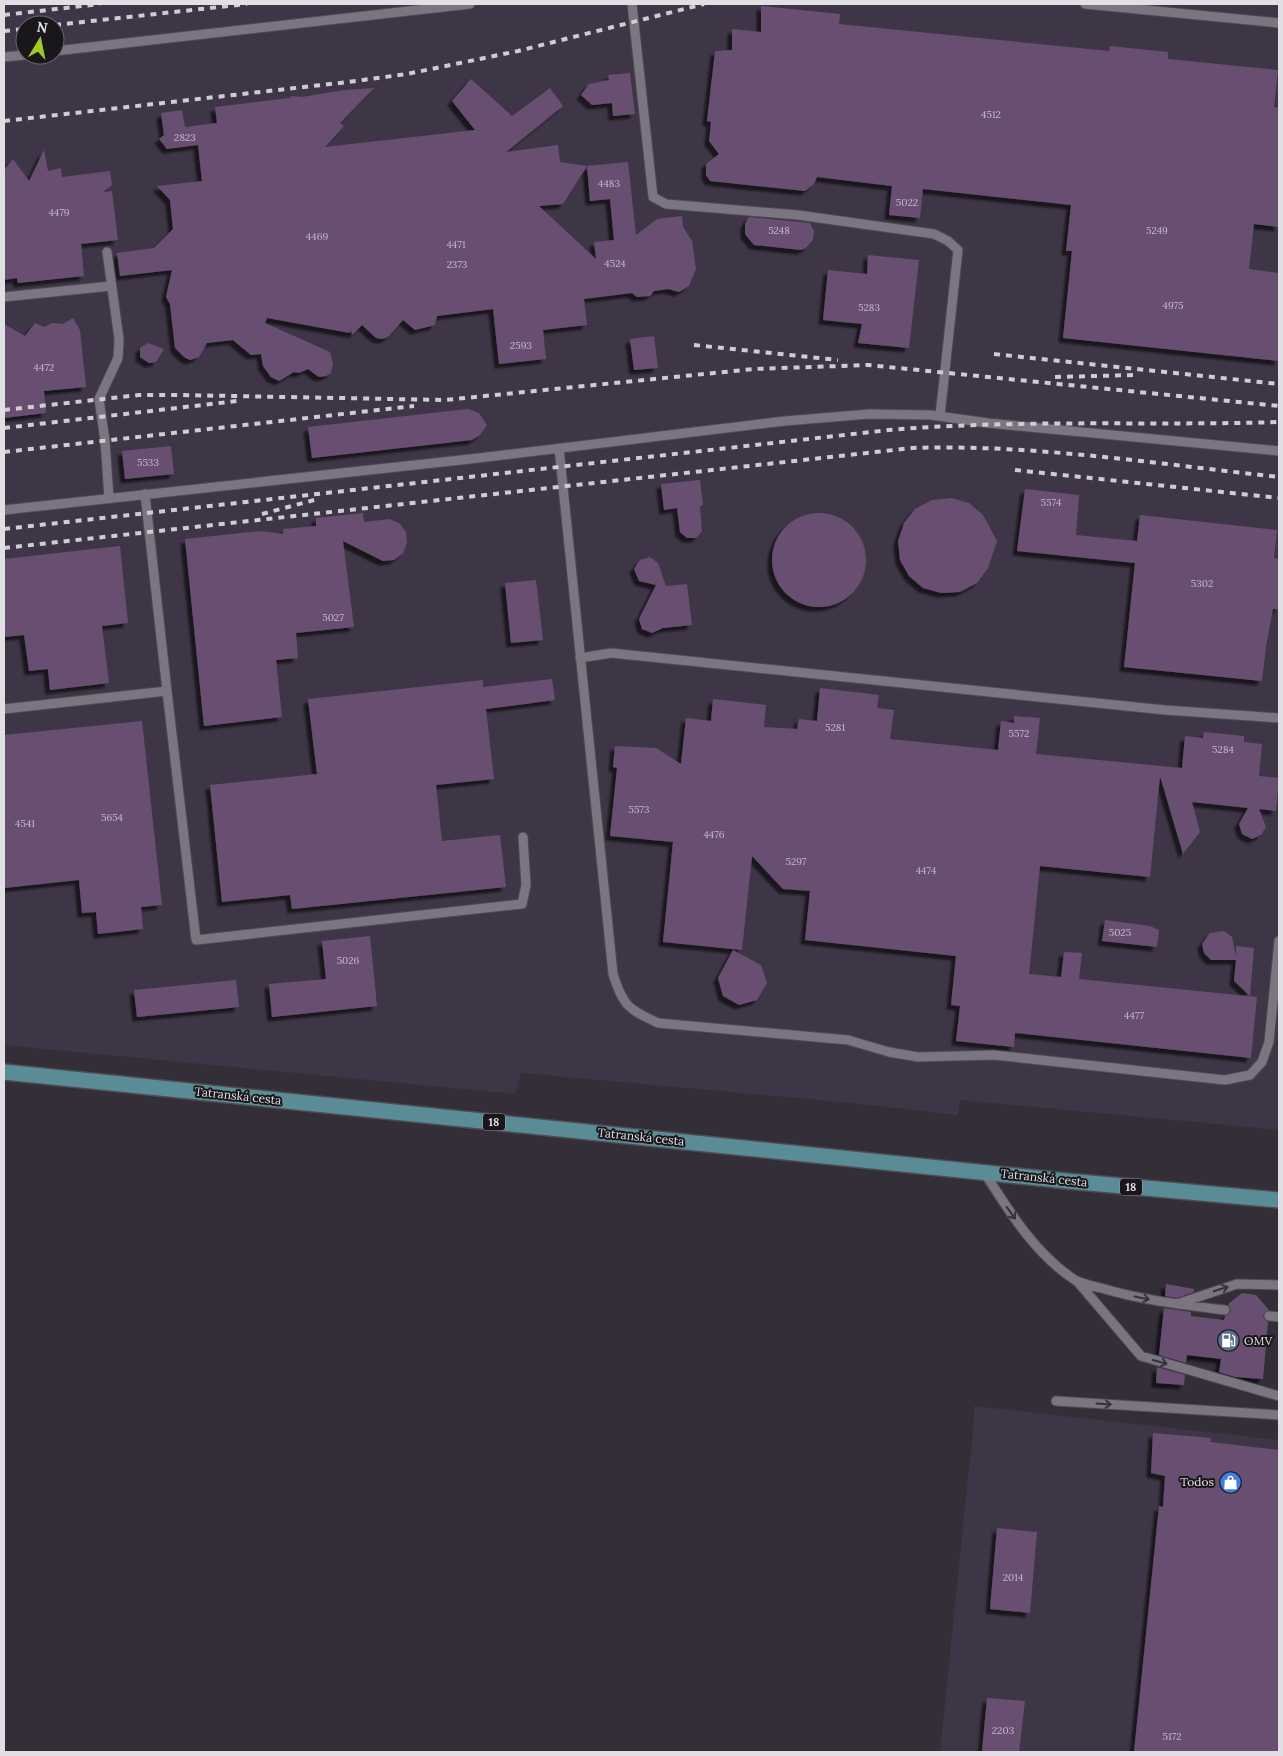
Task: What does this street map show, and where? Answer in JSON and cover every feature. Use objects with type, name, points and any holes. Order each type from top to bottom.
[{"type":"main road","name":"Tatranská cesta","points":[[4,1072],[984,1172],[1279,1200]]},
{"type":"lane","points":[[65,50],[470,4]]},
{"type":"lane","points":[[632,4],[653,197],[666,204],[798,215],[934,234],[948,240],[958,250],[940,416]]},
{"type":"lane","points":[[1085,4],[1279,23]]},
{"type":"lane","points":[[107,252],[119,339],[118,358],[99,399],[105,441],[109,498]]},
{"type":"lane","points":[[4,297],[111,286]]},
{"type":"lane","points":[[4,510],[785,421],[869,414],[940,416],[988,423],[1279,451]]},
{"type":"lane","points":[[559,448],[613,974],[621,1000],[638,1014],[658,1023],[848,1040],[918,1058],[994,1055],[1225,1080],[1250,1075],[1262,1062],[1268,1042],[1279,940]]},
{"type":"lane","points":[[146,494],[196,940],[522,904],[526,885],[523,837]]},
{"type":"lane","points":[[580,658],[611,653],[1164,710],[1279,718]]},
{"type":"lane","points":[[4,709],[167,691]]},
{"type":"lane","points":[[984,1172],[1010,1213],[1041,1251],[1076,1281],[1141,1356],[1279,1396]]},
{"type":"lane","points":[[1076,1281],[1122,1294],[1174,1304],[1225,1310]]},
{"type":"lane","points":[[1174,1304],[1237,1284],[1279,1285]]},
{"type":"lane","points":[[1269,1316],[1279,1317]]},
{"type":"lane","points":[[1056,1401],[1279,1415]]},
{"type":"shaded area","points":[[4,4],[1279,4],[1279,1130],[960,1100],[958,1115],[842,1102],[521,1073],[515,1094],[4,1045]]},
{"type":"shaded area","points":[[974,1406],[1279,1440],[1279,1752],[940,1752]]},
{"type":"building","points":[[761,6],[840,14],[839,24],[1109,51],[1110,46],[1168,52],[1168,59],[1278,70],[1274,107],[1279,108],[1279,227],[1254,224],[1249,269],[1279,273],[1279,361],[1063,338],[1072,251],[1066,251],[1071,205],[923,189],[920,218],[889,215],[892,186],[817,177],[814,184],[805,191],[710,181],[706,175],[706,164],[719,154],[709,141],[711,122],[707,121],[715,51],[732,50],[732,29],[761,32]]},
{"type":"building","points":[[630,73],[635,114],[613,116],[612,103],[592,105],[581,95],[589,84],[609,80],[608,75]]},
{"type":"building","points":[[471,79],[512,116],[550,88],[563,106],[506,152],[558,145],[560,162],[587,166],[628,162],[636,235],[657,219],[682,216],[683,227],[692,241],[696,269],[689,286],[679,292],[668,289],[654,291],[650,296],[637,297],[632,293],[584,299],[587,325],[543,330],[546,359],[499,364],[493,309],[437,316],[435,325],[415,330],[403,320],[388,337],[382,339],[376,338],[362,325],[352,335],[351,330],[350,333],[267,318],[265,323],[330,352],[333,363],[331,373],[326,376],[319,377],[308,369],[299,373],[294,372],[279,381],[271,377],[263,366],[261,354],[251,355],[233,340],[207,343],[199,357],[190,360],[175,348],[170,304],[166,297],[172,270],[120,276],[117,253],[154,248],[173,229],[170,200],[157,186],[202,181],[198,145],[167,149],[159,139],[164,135],[161,113],[182,110],[185,127],[217,123],[215,107],[290,98],[292,96],[302,97],[345,90],[374,88],[340,123],[344,126],[325,147],[475,130],[452,101]],"holes":[[[587,166],[590,201],[610,199],[614,240],[594,242],[596,259],[539,206],[563,204]]]},
{"type":"building","points":[[44,150],[48,171],[61,168],[62,177],[110,171],[112,185],[103,192],[112,191],[118,240],[81,244],[84,276],[18,283],[17,278],[4,280],[4,170],[13,159],[29,181]]},
{"type":"building","points":[[749,217],[810,223],[814,231],[813,240],[806,248],[801,250],[754,245],[745,234],[745,224]]},
{"type":"building","points":[[868,255],[919,260],[909,348],[858,343],[862,324],[823,320],[828,270],[867,274]]},
{"type":"building","points":[[73,318],[80,330],[86,387],[44,391],[46,413],[4,418],[4,324],[25,336],[35,323],[44,327],[52,323],[63,324]]},
{"type":"building","points":[[654,336],[658,368],[634,370],[630,339]]},
{"type":"building","points":[[148,343],[164,349],[156,362],[149,363],[140,357],[140,348]]},
{"type":"building","points":[[468,409],[479,413],[487,425],[480,435],[472,440],[312,458],[308,427]]},
{"type":"building","points":[[171,446],[174,474],[125,479],[122,451]]},
{"type":"building","points":[[700,480],[703,505],[700,506],[702,531],[696,538],[687,538],[680,532],[677,508],[664,510],[661,484]]},
{"type":"building","points":[[1025,489],[1079,495],[1076,535],[1137,541],[1140,515],[1277,530],[1274,558],[1279,559],[1279,609],[1273,609],[1262,681],[1124,667],[1135,563],[1017,551]]},
{"type":"building","points":[[951,498],[969,503],[983,515],[997,541],[988,568],[977,583],[960,592],[941,593],[923,588],[909,576],[900,560],[898,541],[904,523],[915,509],[932,500]]},
{"type":"building","points":[[363,513],[364,522],[390,519],[400,524],[406,532],[407,543],[403,553],[394,560],[383,561],[343,541],[354,627],[296,633],[298,658],[276,660],[282,717],[204,726],[185,539],[260,531],[283,534],[283,529],[316,526],[316,518]]},
{"type":"building","points":[[819,513],[837,516],[853,526],[863,542],[866,560],[863,578],[853,594],[837,604],[819,607],[801,604],[785,594],[775,578],[772,560],[775,542],[785,526],[801,516]]},
{"type":"building","points":[[120,546],[128,623],[102,626],[109,683],[50,690],[48,669],[29,671],[24,635],[4,637],[4,559]]},
{"type":"building","points":[[650,557],[658,563],[666,586],[687,584],[692,625],[663,628],[652,633],[642,629],[639,619],[656,585],[639,581],[634,569],[640,560]]},
{"type":"building","points":[[536,580],[543,640],[511,643],[505,583]]},
{"type":"building","points":[[552,679],[555,700],[486,709],[494,779],[436,785],[442,841],[500,835],[506,887],[292,909],[290,895],[222,902],[210,785],[317,774],[308,699],[483,680],[483,687]]},
{"type":"building","points":[[820,688],[879,695],[877,708],[894,710],[890,739],[998,750],[1001,721],[1014,723],[1014,716],[1040,718],[1036,754],[1182,768],[1185,736],[1203,738],[1204,732],[1244,736],[1244,742],[1262,744],[1259,776],[1279,778],[1276,811],[1259,809],[1266,827],[1261,835],[1252,839],[1242,834],[1239,824],[1248,808],[1192,802],[1200,832],[1183,854],[1160,776],[1150,877],[1040,866],[1029,974],[1061,977],[1064,952],[1082,953],[1079,979],[1257,997],[1251,1058],[1015,1033],[1014,1047],[956,1041],[960,1006],[951,1005],[956,956],[805,940],[810,891],[783,889],[752,856],[742,950],[663,942],[673,842],[610,836],[617,768],[613,767],[615,746],[656,748],[681,764],[686,718],[711,721],[713,699],[766,705],[764,727],[797,729],[799,719],[817,721]]},
{"type":"building","points":[[142,721],[162,905],[141,907],[143,929],[98,934],[96,912],[82,913],[79,880],[4,888],[4,735]]},
{"type":"building","points":[[1105,920],[1150,926],[1159,930],[1157,947],[1102,941]]},
{"type":"building","points":[[1224,931],[1232,937],[1236,956],[1236,946],[1254,948],[1250,996],[1234,981],[1236,960],[1211,960],[1204,953],[1202,944],[1210,933]]},
{"type":"building","points":[[370,936],[377,1006],[272,1017],[269,984],[326,979],[322,941]]},
{"type":"building","points":[[733,950],[761,965],[767,983],[757,1000],[739,1005],[723,996],[718,978]]},
{"type":"building","points":[[236,980],[239,1007],[137,1017],[134,990]]},
{"type":"building","points":[[1166,1284],[1194,1289],[1194,1292],[1177,1298],[1165,1296]]},
{"type":"building","points":[[1242,1293],[1256,1295],[1269,1310],[1263,1315],[1264,1319],[1268,1322],[1263,1379],[1235,1377],[1219,1372],[1221,1359],[1187,1355],[1186,1363],[1159,1355],[1164,1308],[1191,1312],[1191,1316],[1224,1320],[1225,1316],[1231,1311],[1228,1304]]},
{"type":"building","points":[[1157,1367],[1185,1375],[1184,1385],[1156,1383]]},
{"type":"building","points":[[1153,1433],[1211,1438],[1210,1442],[1279,1450],[1279,1752],[1134,1752],[1159,1506],[1163,1507],[1165,1476],[1151,1473]]},
{"type":"building","points":[[997,1528],[1037,1532],[1030,1613],[990,1609]]},
{"type":"building","points":[[987,1698],[1025,1701],[1019,1752],[982,1751]]},
{"type":"railway","points":[[4,15],[100,4]]},
{"type":"railway","points":[[65,24],[247,4]]},
{"type":"railway","points":[[4,121],[407,74],[518,51],[704,4]]},
{"type":"railway","points":[[4,31],[15,30]]},
{"type":"railway","points":[[694,345],[838,360]]},
{"type":"railway","points":[[994,354],[1279,384]]},
{"type":"railway","points":[[4,410],[139,395],[445,400],[754,369],[868,365],[1279,406]]},
{"type":"railway","points":[[1055,377],[1135,375]]},
{"type":"railway","points":[[4,428],[237,401]]},
{"type":"railway","points":[[4,452],[414,406]]},
{"type":"railway","points":[[4,529],[889,430],[986,425],[1279,422]]},
{"type":"railway","points":[[4,548],[912,448],[1004,449],[1050,452],[1279,477]]},
{"type":"railway","points":[[1015,470],[1279,498]]},
{"type":"railway","points":[[262,514],[318,499]]},
{"type":"place","name":"OMV","points":[[1228,1341]]},
{"type":"place","name":"Todos","points":[[1230,1482]]}]
